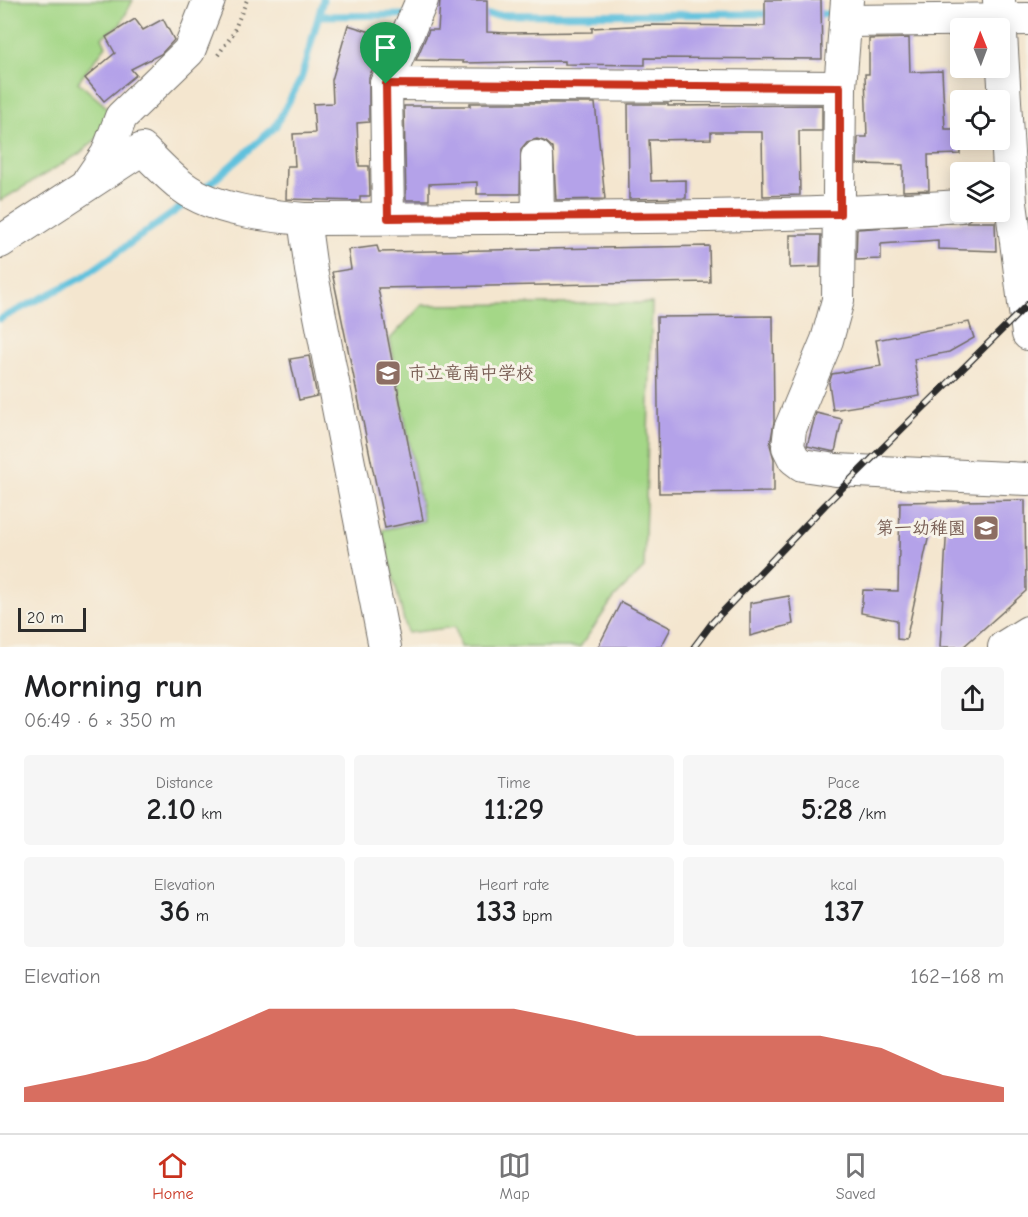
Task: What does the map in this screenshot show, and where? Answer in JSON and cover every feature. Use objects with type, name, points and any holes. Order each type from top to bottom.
[{"type":"street","points":[[86,184],[107,154],[121,117],[189,51],[209,0]]},
{"type":"street","points":[[388,218],[386,84],[418,10]]},
{"type":"street","points":[[1006,162],[1009,12],[846,10],[840,87],[838,300],[827,340],[790,429],[788,447],[794,459],[802,465],[836,470],[1028,478]]},
{"type":"street","points":[[386,84],[840,87]]},
{"type":"street","points":[[0,242],[117,163],[142,149],[185,188],[225,206],[292,218],[840,214],[950,207]]},
{"type":"street","points":[[537,157],[538,218]]},
{"type":"street","points":[[292,218],[311,270],[385,647]]},
{"type":"street","points":[[1008,222],[1028,334]]},
{"type":"street","points":[[1004,647],[1028,632]]},
{"type":"green space","points":[[0,0],[133,0],[120,25],[102,37],[106,46],[78,82],[110,110],[101,135],[79,154],[0,201]]},
{"type":"green space","points":[[652,303],[644,568],[614,598],[580,647],[460,647],[455,627],[407,633],[382,530],[424,521],[390,339],[422,305]]},
{"type":"building","points":[[440,0],[487,0],[487,32],[508,33],[592,32],[592,28],[651,25],[765,26],[765,0],[821,0],[822,59],[645,58],[645,65],[565,64],[565,61],[463,63],[463,61],[416,60],[429,30],[438,30]]},
{"type":"building","points":[[135,19],[143,30],[163,19],[174,40],[161,54],[131,69],[136,75],[104,101],[85,78],[115,53],[106,37]]},
{"type":"building","points":[[348,25],[387,37],[369,77],[369,122],[357,123],[359,166],[369,166],[370,196],[360,196],[360,201],[286,199],[287,166],[295,166],[293,134],[315,133],[313,104],[333,103],[332,80]]},
{"type":"building","points":[[909,38],[910,72],[942,71],[945,129],[950,129],[950,150],[960,150],[960,154],[928,155],[929,190],[903,191],[903,165],[857,164],[858,137],[867,137],[865,74],[869,74],[869,39]]},
{"type":"building","points":[[470,103],[595,103],[605,199],[556,200],[553,148],[537,139],[527,142],[521,149],[520,194],[477,194],[477,182],[429,184],[429,200],[406,200],[404,106],[470,106]]},
{"type":"building","points":[[628,104],[822,105],[822,131],[799,131],[800,195],[763,196],[762,132],[711,132],[711,139],[649,140],[651,181],[686,180],[686,198],[629,199]]},
{"type":"building","points":[[995,222],[996,251],[938,249],[938,240],[881,244],[881,259],[856,260],[857,229]]},
{"type":"building","points":[[790,235],[821,235],[820,267],[790,268]]},
{"type":"building","points":[[377,246],[379,252],[709,246],[710,282],[378,288],[423,520],[385,528],[332,272],[351,269],[348,250]]},
{"type":"building","points":[[773,316],[774,422],[770,445],[774,459],[774,492],[659,493],[657,317]]},
{"type":"building","points":[[969,322],[974,338],[949,352],[914,359],[920,396],[833,410],[829,383],[832,374],[881,366],[876,340]]},
{"type":"building","points":[[309,356],[317,396],[299,400],[290,359]]},
{"type":"building","points":[[816,413],[842,419],[835,452],[807,446]]},
{"type":"building","points":[[1025,500],[1026,591],[963,647],[940,647],[947,523],[932,521],[906,640],[897,639],[897,620],[861,613],[863,590],[898,591],[900,502]]},
{"type":"building","points":[[789,596],[793,624],[750,636],[750,603]]},
{"type":"building","points":[[621,602],[671,628],[661,647],[598,647]]},
{"type":"waterway","points":[[204,189],[275,127],[301,79],[323,0]]},
{"type":"waterway","points":[[478,15],[773,14]]},
{"type":"waterway","points":[[814,14],[829,14]]},
{"type":"waterway","points":[[319,16],[407,15]]},
{"type":"waterway","points":[[0,319],[83,277],[191,200]]},
{"type":"railway","points":[[694,647],[712,623],[825,505],[1028,304]]},
{"type":"place","name":"市立竜南中学校","points":[[388,373]]},
{"type":"place","name":"第一幼稚園","points":[[986,528]]},
{"type":"route","points":[[386,84],[840,87],[840,214],[388,218],[386,84]]}]
